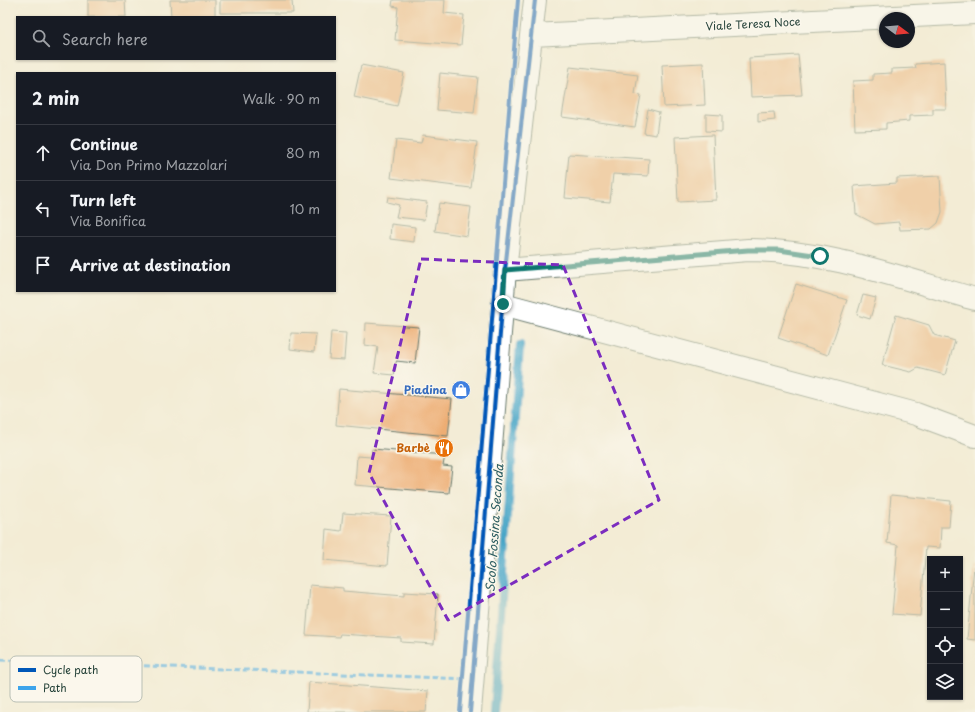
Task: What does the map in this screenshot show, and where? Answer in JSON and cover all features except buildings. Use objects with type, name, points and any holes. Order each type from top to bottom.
[{"type":"street","points":[[470,712],[505,270],[535,0]]},
{"type":"street","name":"Viale Teresa Noce","points":[[532,35],[975,13]]},
{"type":"street","points":[[505,270],[748,250],[779,250],[820,256],[975,299]]},
{"type":"street","points":[[503,304],[916,414],[975,436]]},
{"type":"highlighted area","points":[[421,259],[563,265],[659,500],[448,620],[369,473]]},
{"type":"waterway","name":"Scolo Fossina Seconda","points":[[494,712],[520,345]]},
{"type":"marked path","points":[[0,660],[10,660]]},
{"type":"marked path","points":[[142,666],[467,679]]},
{"type":"cycle path","points":[[460,712],[518,0]]},
{"type":"cycle path","points":[[470,712],[505,270],[535,0]]},
{"type":"place","name":"Piadina","points":[[461,390]]},
{"type":"place","name":"Barbè","points":[[444,448]]},
{"type":"route","points":[[503,304],[505,270],[748,250],[779,250],[820,256]]}]
